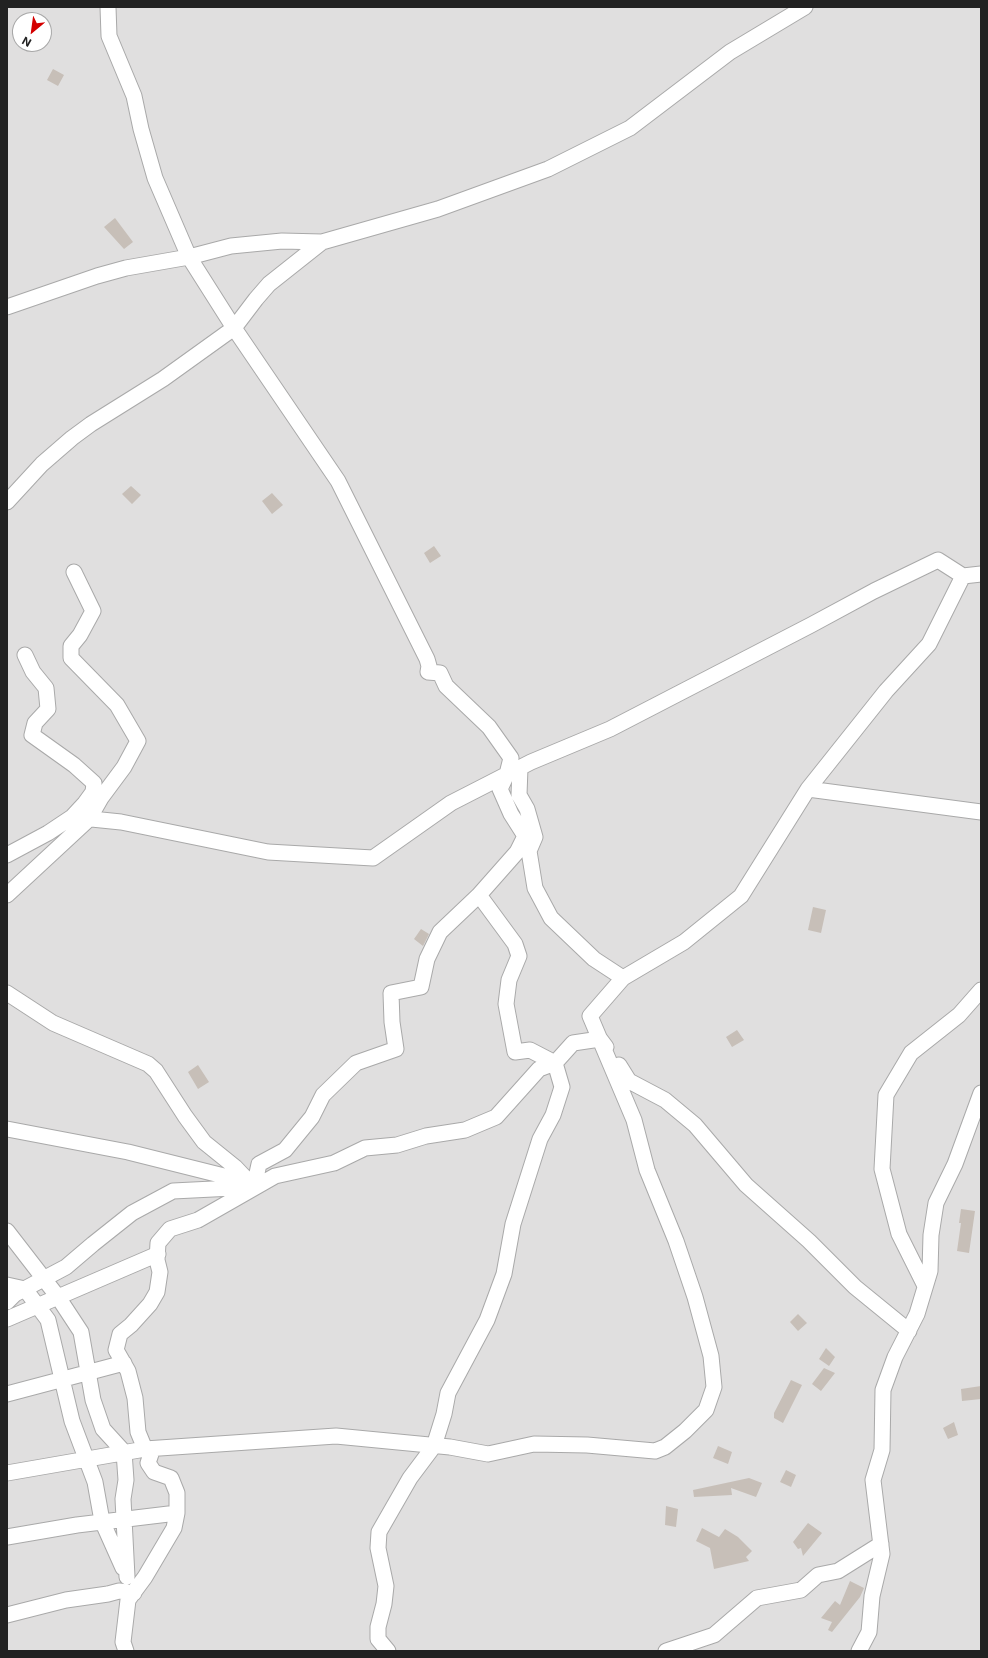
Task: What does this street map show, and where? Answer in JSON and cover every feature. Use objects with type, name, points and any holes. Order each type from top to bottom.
[{"type":"street","points":[[108,7],[109,36],[134,96],[141,129],[155,178],[189,257],[234,328],[338,481],[427,659],[429,666],[428,672],[440,673],[446,686],[489,728],[511,758],[519,795],[527,809],[535,837],[529,851],[534,888],[551,918],[594,959],[623,978]]},
{"type":"street","points":[[7,307],[126,268],[189,257],[231,246],[282,241],[322,242],[438,209],[548,169],[630,128],[730,52],[805,7]]},
{"type":"street","points":[[7,502],[42,464],[72,438],[91,424],[163,379],[234,328],[256,299],[270,284],[322,242]]},
{"type":"street","points":[[72,817],[121,822],[268,852],[373,858],[451,803],[513,771],[610,729],[874,591],[938,560],[964,576],[981,574]]},
{"type":"street","points":[[7,895],[89,819],[101,798],[124,767],[138,741],[117,704],[72,658],[71,646],[80,635],[93,611],[74,572]]},
{"type":"street","points":[[7,1473],[145,1448],[336,1436],[434,1446],[488,1454],[534,1444],[587,1444],[655,1451],[665,1447],[685,1431],[706,1410],[714,1387],[711,1356],[695,1297],[676,1241],[647,1170],[634,1120],[590,1016],[623,978],[684,942],[741,896],[808,789],[886,691],[929,644],[964,576]]},
{"type":"street","points":[[7,855],[72,817],[93,792],[94,782],[74,765],[32,735],[35,723],[48,710],[46,688],[33,672],[25,655]]},
{"type":"street","points":[[126,1651],[123,1642],[128,1600],[134,1593],[174,1528],[177,1513],[177,1493],[171,1478],[154,1472],[148,1463],[151,1454],[145,1448],[138,1432],[135,1398],[128,1371],[116,1350],[120,1334],[131,1325],[150,1304],[157,1292],[160,1272],[157,1260],[158,1243],[170,1229],[198,1220],[236,1199],[252,1185],[259,1164],[285,1150],[312,1117],[323,1095],[356,1062],[396,1049],[390,993],[421,986],[427,959],[440,932],[479,895],[517,852],[525,836],[511,814],[500,789],[513,771]]},
{"type":"street","points":[[808,789],[981,812]]},
{"type":"street","points":[[388,1651],[378,1639],[378,1627],[384,1604],[386,1586],[378,1548],[379,1532],[410,1478],[434,1446],[444,1414],[448,1393],[487,1320],[504,1274],[513,1224],[540,1139],[553,1115],[562,1087],[555,1063],[530,1050],[515,1052],[506,1004],[508,980],[519,956],[515,944],[479,895]]},
{"type":"street","points":[[925,1286],[899,1234],[882,1169],[886,1095],[911,1053],[959,1015],[981,990]]},
{"type":"street","points":[[7,993],[53,1023],[148,1064],[156,1071],[204,1142],[235,1167],[252,1185]]},
{"type":"street","points":[[7,1302],[15,1294],[66,1267],[132,1213],[173,1191],[252,1185],[275,1176],[334,1163],[365,1148],[397,1145],[426,1136],[465,1130],[496,1117],[539,1069],[555,1063],[573,1043],[600,1039]]},
{"type":"street","points":[[600,1039],[629,1081],[665,1100],[695,1124],[746,1185],[809,1241],[855,1288],[909,1331]]},
{"type":"street","points":[[872,1651],[869,1632],[872,1596],[882,1554],[873,1480],[882,1450],[883,1390],[894,1358],[917,1314],[930,1271],[931,1235],[936,1203],[955,1164],[981,1093]]},
{"type":"street","points":[[7,1129],[128,1152],[252,1185]]},
{"type":"street","points":[[7,1231],[58,1297],[81,1332],[93,1400],[103,1429],[124,1452],[126,1480],[123,1499],[127,1577]]},
{"type":"street","points":[[7,1319],[158,1254]]},
{"type":"street","points":[[7,1285],[25,1289],[48,1320],[72,1421],[95,1482],[102,1521],[134,1593]]},
{"type":"street","points":[[7,1394],[124,1364]]},
{"type":"street","points":[[7,1537],[102,1521],[177,1513]]},
{"type":"street","points":[[666,1651],[714,1635],[757,1598],[801,1590],[818,1575],[838,1571],[881,1544]]},
{"type":"street","points":[[7,1615],[66,1600],[119,1591],[134,1593]]},
{"type":"street","points":[[859,1651],[869,1632]]},
{"type":"shaded area","points":[[7,7],[981,7],[981,1651],[7,1651]]},
{"type":"building","points":[[53,69],[64,75],[58,86],[47,80]]},
{"type":"building","points":[[115,218],[133,242],[124,249],[104,227]]},
{"type":"building","points":[[131,486],[141,495],[132,504],[122,494]]},
{"type":"building","points":[[272,493],[283,505],[272,514],[262,501]]},
{"type":"building","points":[[434,546],[441,556],[430,563],[424,553]]},
{"type":"building","points":[[813,907],[826,910],[821,933],[808,930]]},
{"type":"building","points":[[421,929],[429,934],[423,946],[414,939]]},
{"type":"building","points":[[737,1030],[744,1040],[732,1047],[726,1037]]},
{"type":"building","points":[[198,1065],[209,1082],[198,1089],[188,1072]]},
{"type":"building","points":[[961,1209],[975,1211],[969,1253],[957,1251],[961,1223],[959,1223]]},
{"type":"building","points":[[798,1314],[807,1323],[798,1331],[790,1322]]},
{"type":"building","points":[[826,1348],[835,1357],[829,1366],[819,1359]]},
{"type":"building","points":[[824,1368],[835,1373],[821,1391],[812,1384]]},
{"type":"building","points":[[791,1380],[802,1385],[783,1423],[774,1418],[774,1413]]},
{"type":"building","points":[[981,1386],[981,1399],[962,1401],[961,1389]]},
{"type":"building","points":[[954,1422],[958,1435],[948,1439],[943,1428]]},
{"type":"building","points":[[718,1446],[732,1452],[728,1464],[713,1458]]},
{"type":"building","points":[[786,1470],[796,1475],[791,1487],[780,1482]]},
{"type":"building","points":[[749,1478],[762,1483],[756,1497],[731,1488],[732,1495],[694,1497],[693,1490]]},
{"type":"building","points":[[666,1506],[678,1509],[676,1527],[665,1525]]},
{"type":"building","points":[[808,1523],[822,1533],[803,1556],[801,1548],[798,1549],[793,1542]]},
{"type":"building","points":[[702,1528],[719,1537],[725,1529],[738,1537],[752,1551],[746,1557],[749,1561],[714,1569],[710,1548],[696,1541]]},
{"type":"building","points":[[850,1581],[864,1588],[860,1597],[832,1632],[828,1630],[832,1622],[821,1618],[835,1601],[840,1605]]}]
